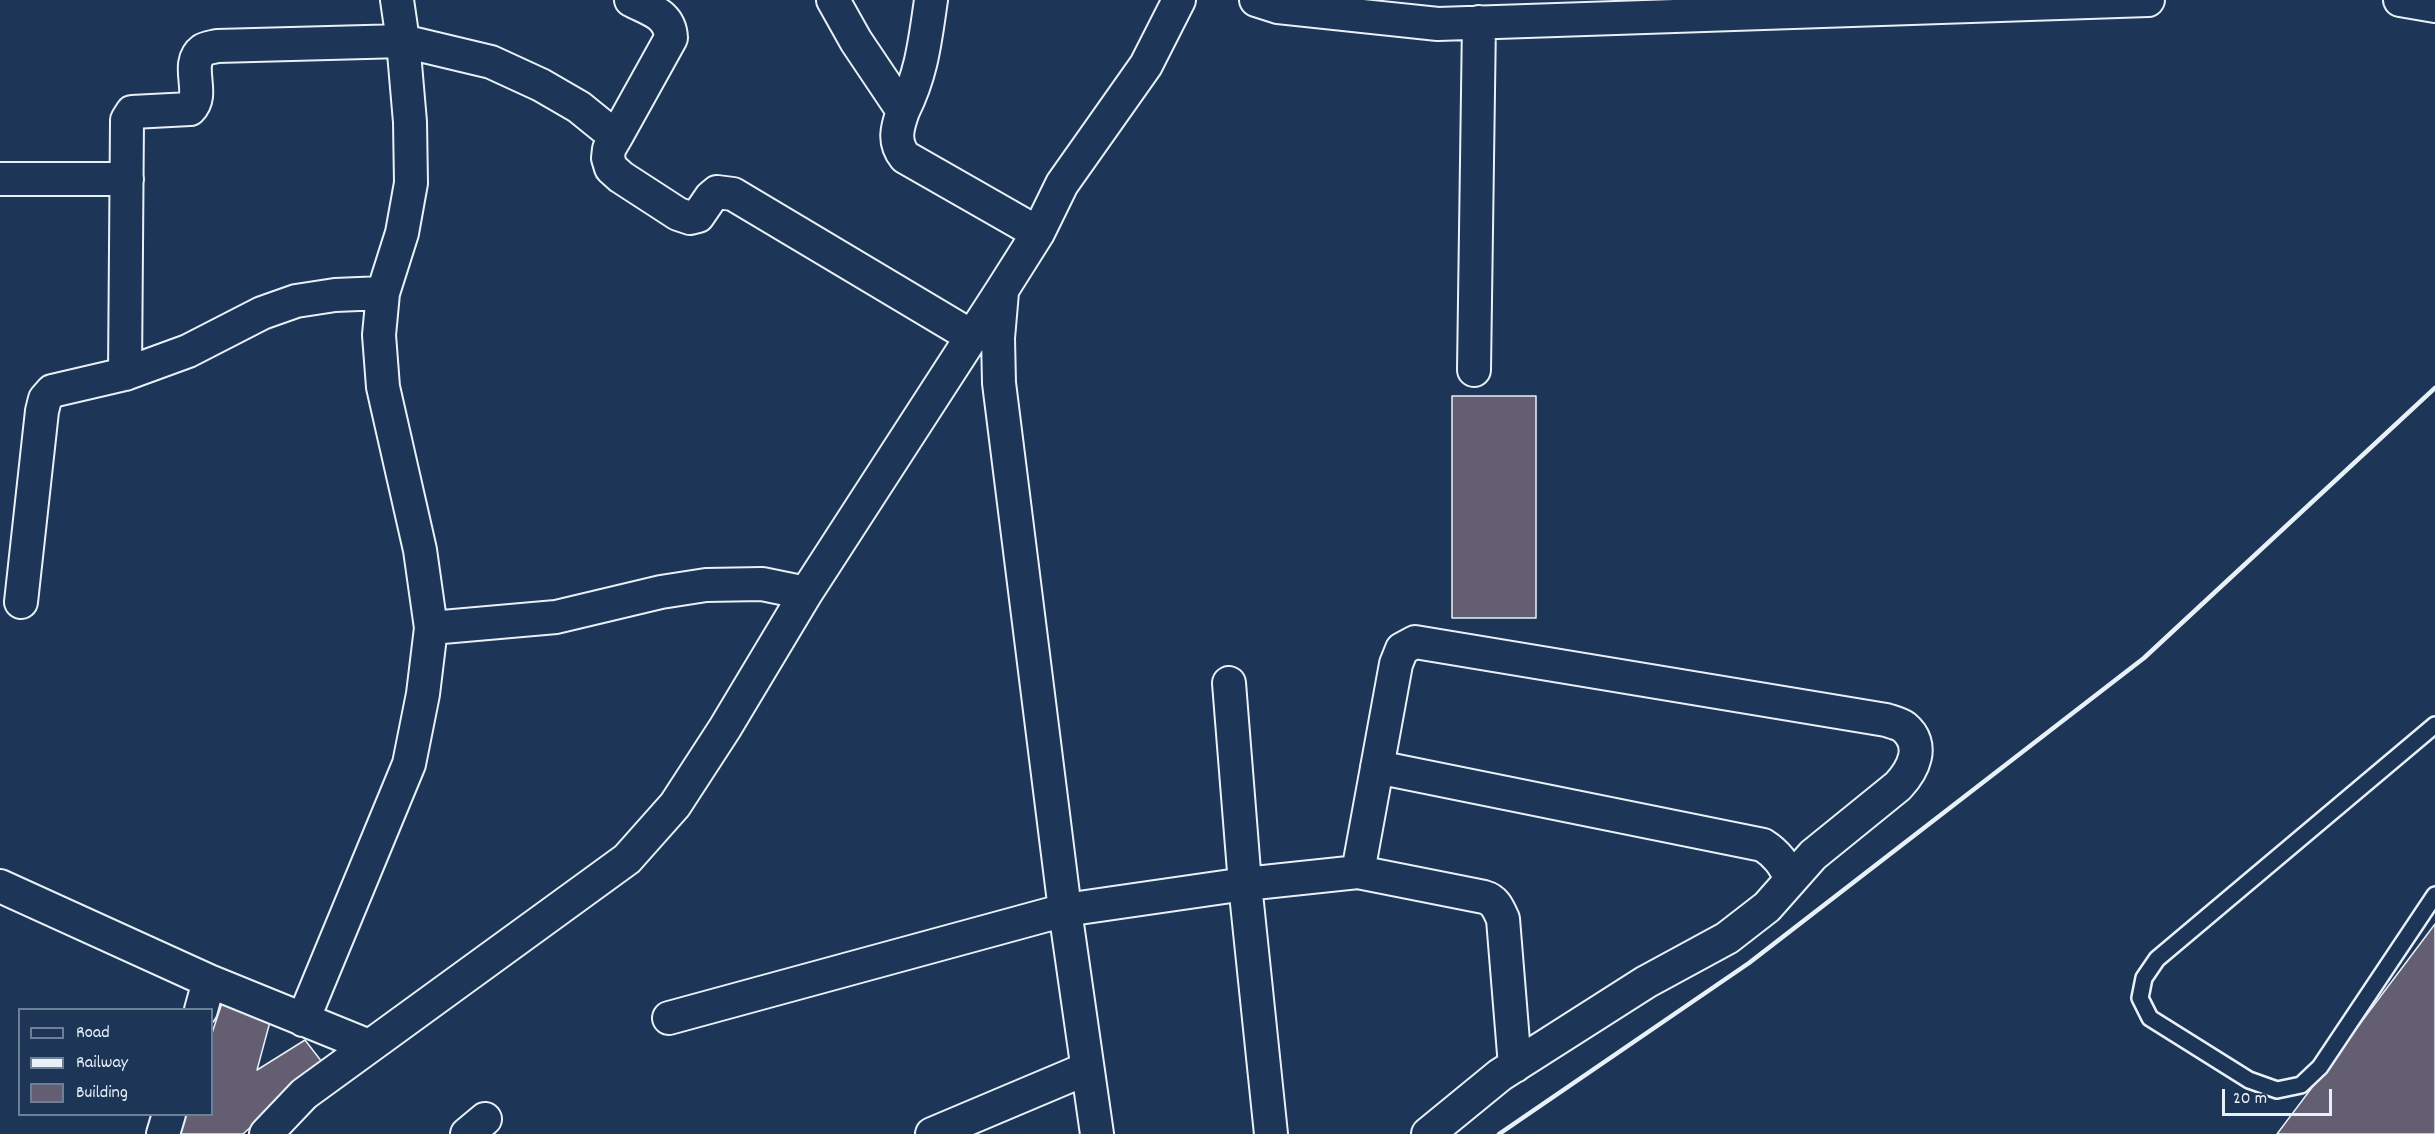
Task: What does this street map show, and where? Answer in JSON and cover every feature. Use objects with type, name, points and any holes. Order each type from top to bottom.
[{"type":"street","points":[[303,1020],[409,764],[423,694],[431,628],[420,550],[383,387],[379,335],[382,293],[402,233],[411,183],[410,122],[397,0]]},
{"type":"street","points":[[631,0],[667,20],[671,38],[609,149],[608,158],[611,168],[678,214],[690,218],[698,216],[717,192],[733,194],[971,336]]},
{"type":"street","points":[[833,0],[856,41],[903,111]]},
{"type":"street","points":[[931,0],[920,69],[903,111],[896,140],[898,149],[904,157],[1038,232]]},
{"type":"street","points":[[266,1134],[304,1094],[627,859],[675,805],[725,729],[806,593],[1002,290],[1038,232],[1062,184],[1146,65],[1179,0]]},
{"type":"street","points":[[1256,0],[1278,7],[1438,24],[2148,0]]},
{"type":"street","points":[[2400,0],[2435,6]]},
{"type":"street","points":[[1474,370],[1479,22]]},
{"type":"street","points":[[125,374],[127,120],[132,112],[190,109],[196,104],[195,69],[197,58],[203,50],[217,46],[403,41],[491,62],[531,80],[579,107],[616,137]]},
{"type":"street","points":[[0,179],[127,179]]},
{"type":"street","points":[[1002,290],[998,338],[999,383],[1065,910],[1096,1134]]},
{"type":"street","points":[[21,602],[45,399],[52,391],[125,374],[188,351],[262,313],[296,301],[335,295],[382,293]]},
{"type":"street","points":[[431,628],[556,617],[661,592],[706,585],[762,584],[806,593]]},
{"type":"street","points":[[1358,872],[1396,664],[1402,649],[1415,642],[1875,718],[1904,727],[1914,740],[1917,757],[1910,773],[1898,786],[1813,855],[1767,907],[1727,938],[1646,982],[1500,1075],[1428,1134]]},
{"type":"street","points":[[1229,683],[1245,884],[1271,1134]]},
{"type":"street","points":[[1377,767],[1763,845],[1780,859],[1791,879]]},
{"type":"street","points":[[669,1018],[1065,910],[1245,884],[1358,872],[1492,899],[1503,919],[1515,1066]]},
{"type":"street","points":[[0,886],[205,995],[303,1020],[369,1047]]},
{"type":"street","points":[[932,1134],[1086,1069]]},
{"type":"street","points":[[163,1134],[168,1116]]},
{"type":"lane","points":[[2435,724],[2157,959],[2144,978],[2140,998],[2150,1018],[2249,1080],[2277,1090],[2301,1085],[2320,1067],[2435,895]]},
{"type":"building","points":[[1452,396],[1536,396],[1536,618],[1452,618]]},
{"type":"building","points":[[2435,924],[2435,1134],[2277,1134]]},
{"type":"building","points":[[223,1000],[271,1018],[257,1070],[305,1040],[322,1062],[243,1134],[174,1134],[180,1116],[213,1116],[213,1030]]},
{"type":"railway","points":[[1499,1134],[1749,963],[2144,658],[2435,388]]}]
